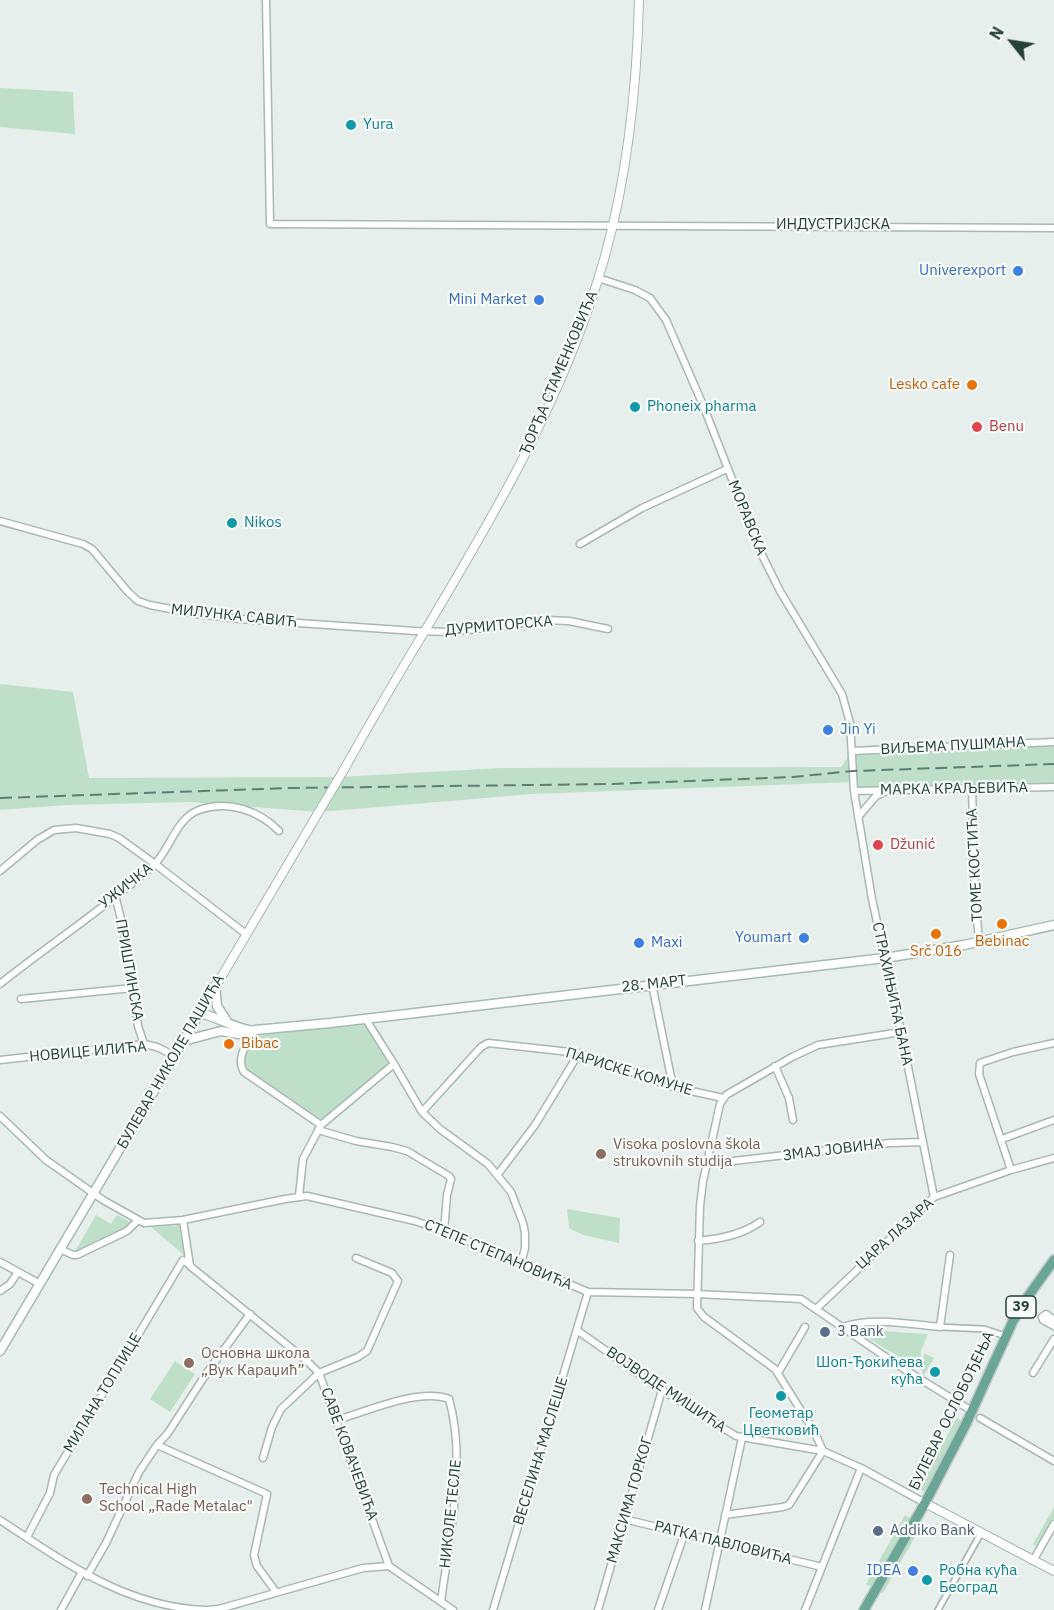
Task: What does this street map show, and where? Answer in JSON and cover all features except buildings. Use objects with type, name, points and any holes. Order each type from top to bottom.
[{"type":"main road","name":"28. МАРТ","points":[[183,1041],[221,1031],[238,1034],[254,1030],[885,958],[1054,926]]},
{"type":"main road","points":[[215,986],[218,1006],[228,1023]]},
{"type":"main road","name":"28. МАРТ","points":[[200,1013],[240,1028],[254,1030]]},
{"type":"main road","points":[[200,1013],[221,1031]]},
{"type":"main road","name":"БУЛЕВАР НИКОЛЕ ПАШИЋА","points":[[0,1351],[200,1013]]},
{"type":"main road","name":"БУЛЕВАР ОСЛОБОЂЕЊА","points":[[864,1610],[976,1414],[1005,1336],[1029,1295],[1054,1260]]},
{"type":"street","name":"ИНДУСТРИЈСКА","points":[[266,0],[270,224],[1054,228]]},
{"type":"street","name":"ЂОРЂА СТАМЕНКОВИЋА","points":[[342,773],[503,498],[533,442],[576,339],[598,278],[613,225],[632,114],[637,63],[639,0]]},
{"type":"street","name":"МОРАВСКА","points":[[598,278],[635,290],[650,298],[666,320],[701,400],[761,553],[775,581],[842,694],[848,714],[854,791]]},
{"type":"street","points":[[580,544],[642,508],[727,469]]},
{"type":"street","name":"МИЛУНКА САВИЋ","points":[[0,521],[68,538],[92,549],[128,592],[138,601],[150,605],[196,614],[240,619],[424,631]]},
{"type":"street","name":"ДУРМИТОРСКА","points":[[424,631],[452,632],[547,620],[569,621],[608,629]]},
{"type":"street","name":"ВИЉЕМА ПУШМАНА","points":[[852,751],[1054,742]]},
{"type":"street","name":"БУЛЕВАР НИКОЛЕ ПАШИЋА","points":[[200,1013],[342,773]]},
{"type":"street","name":"МАРКА КРАЉЕВИЋА","points":[[854,791],[1054,787]]},
{"type":"street","name":"ТОМЕ КОСТИЋА","points":[[972,788],[979,942]]},
{"type":"street","name":"СТРАХИЊИЋА БАНА","points":[[854,791],[872,899],[934,1197]]},
{"type":"street","points":[[858,818],[876,796],[887,791]]},
{"type":"street","name":"УЖИЧКА","points":[[0,984],[155,864],[192,813],[201,809],[225,807],[248,810],[266,819],[279,831]]},
{"type":"street","points":[[0,870],[45,834],[54,830],[65,828],[90,830],[114,835],[246,934]]},
{"type":"street","name":"ПРИШТИНСКА","points":[[115,895],[124,932],[138,1026],[144,1044]]},
{"type":"street","points":[[652,984],[673,1087]]},
{"type":"street","points":[[21,999],[133,988]]},
{"type":"street","points":[[365,1018],[422,1112],[440,1129],[488,1164],[511,1192],[523,1223],[525,1248],[521,1264]]},
{"type":"street","points":[[254,1030],[240,1057],[240,1064],[244,1072],[319,1127],[346,1139],[407,1151],[451,1178],[444,1231]]},
{"type":"street","points":[[725,1515],[789,1505],[823,1451],[815,1433],[778,1373],[770,1364],[704,1317],[697,1308],[700,1206],[707,1164],[723,1098],[775,1066],[818,1045],[901,1032]]},
{"type":"street","name":"ПАРИСКЕ КОМУНЕ","points":[[422,1112],[484,1044],[493,1043],[579,1053],[673,1087],[723,1098]]},
{"type":"street","name":"НОВИЦЕ ИЛИЋА","points":[[0,1060],[144,1044],[158,1047],[175,1056]]},
{"type":"street","points":[[1011,1170],[979,1074],[980,1063],[1013,1052],[1054,1045]]},
{"type":"street","points":[[498,1174],[535,1125],[579,1053]]},
{"type":"street","points":[[299,1196],[303,1159],[319,1127],[394,1064]]},
{"type":"street","points":[[775,1066],[789,1098],[793,1120]]},
{"type":"street","points":[[0,1116],[46,1160],[93,1194],[137,1221],[127,1231],[77,1255],[60,1249]]},
{"type":"street","points":[[1002,1139],[1054,1120]]},
{"type":"street","name":"ЗМАЈ ЈОВИНА","points":[[707,1164],[890,1143],[923,1142]]},
{"type":"street","name":"ЦАРА ЛАЗАРА","points":[[816,1309],[934,1197],[1011,1170],[1054,1158]]},
{"type":"street","name":"СТЕПЕ СТЕПАНОВИЋА","points":[[137,1221],[151,1223],[183,1220],[299,1196],[316,1197],[415,1221],[444,1231],[588,1292],[795,1298],[816,1309]]},
{"type":"street","points":[[183,1220],[190,1266]]},
{"type":"street","points":[[698,1241],[730,1236],[748,1230],[760,1222]]},
{"type":"street","points":[[940,1327],[950,1255]]},
{"type":"street","points":[[263,1458],[277,1414],[300,1390],[319,1373],[366,1353],[383,1311],[398,1285],[397,1278],[392,1273],[356,1258]]},
{"type":"street","name":"МИЛАНА ТОПЛИЦЕ","points":[[27,1537],[50,1493],[54,1475],[183,1260],[190,1266]]},
{"type":"street","points":[[0,1262],[40,1284]]},
{"type":"street","name":"САВЕ КОВАЧЕВИЋА","points":[[190,1266],[319,1373],[389,1566]]},
{"type":"street","points":[[0,1291],[10,1284],[18,1272]]},
{"type":"street","name":"ВЕСЕЛИНА МАСЛЕШЕ","points":[[493,1610],[588,1292]]},
{"type":"street","points":[[816,1309],[880,1353],[1054,1461]]},
{"type":"street","points":[[61,1610],[106,1543],[139,1472],[250,1314]]},
{"type":"street","points":[[1054,1320],[1046,1314],[1042,1317],[1054,1326]]},
{"type":"street","points":[[843,1327],[858,1322],[876,1322],[984,1329],[1005,1336]]},
{"type":"street","points":[[778,1373],[805,1327]]},
{"type":"street","name":"ВОЈВОДЕ МИШИЋА","points":[[578,1331],[727,1432],[741,1438],[823,1451],[861,1468],[925,1503]]},
{"type":"street","points":[[1033,1373],[1054,1339]]},
{"type":"street","name":"МАКСИМА ГОРКОГ","points":[[598,1610],[662,1390]]},
{"type":"street","name":"НИКОЛЕ ТЕСЛЕ","points":[[337,1420],[414,1397],[438,1396],[450,1399],[456,1442],[456,1476],[441,1602]]},
{"type":"street","points":[[705,1610],[741,1438]]},
{"type":"street","points":[[157,1445],[267,1494],[254,1555],[257,1566],[276,1592]]},
{"type":"street","points":[[805,1610],[861,1468]]},
{"type":"street","points":[[925,1503],[1054,1571]]},
{"type":"street","name":"РАТКА ПАВЛОВИЋА","points":[[624,1519],[822,1567]]},
{"type":"street","points":[[0,1520],[84,1574],[104,1584],[139,1597],[182,1608],[219,1609],[363,1568],[389,1566],[453,1610]]},
{"type":"street","points":[[1033,1561],[1054,1524]]},
{"type":"street","points":[[938,1610],[981,1533]]},
{"type":"street","points":[[658,1610],[684,1535]]},
{"type":"green space","points":[[0,88],[73,92],[75,134],[0,127]]},
{"type":"green space","points":[[0,684],[73,692],[89,778],[339,777],[501,768],[841,767],[852,751],[1054,742],[1054,787],[855,789],[854,782],[533,794],[319,812],[190,802],[67,805],[0,810]]},
{"type":"green space","points":[[365,1018],[394,1064],[321,1125],[247,1075],[240,1061],[255,1030]]},
{"type":"green space","points":[[567,1209],[620,1218],[619,1243],[583,1235],[569,1228]]},
{"type":"green space","points":[[96,1215],[111,1224],[117,1215],[130,1222],[124,1228],[74,1253]]},
{"type":"green space","points":[[179,1225],[185,1256],[151,1227]]},
{"type":"green space","points":[[863,1325],[866,1326],[866,1330],[928,1334],[921,1351],[919,1369],[858,1332],[857,1329]]},
{"type":"green space","points":[[924,1353],[934,1358],[924,1375],[922,1373]]},
{"type":"green space","points":[[175,1361],[195,1374],[170,1412],[150,1399]]},
{"type":"green space","points":[[957,1418],[964,1422],[926,1493],[918,1488]]},
{"type":"green space","points":[[1054,1507],[1054,1520],[1039,1547],[1033,1544]]},
{"type":"green space","points":[[905,1515],[912,1519],[873,1588],[866,1584]]},
{"type":"green space","points":[[919,1524],[922,1525],[883,1593],[881,1592]]},
{"type":"railway","points":[[0,798],[290,788],[612,784],[793,777],[853,771],[1054,764]]},
{"type":"place","name":"Yura","points":[[351,125]]},
{"type":"place","name":"Univerexport","points":[[1018,271]]},
{"type":"place","name":"Mini Market","points":[[539,300]]},
{"type":"place","name":"Lesko cafe","points":[[972,385]]},
{"type":"place","name":"Phoneix pharma","points":[[635,407]]},
{"type":"place","name":"Benu","points":[[977,427]]},
{"type":"place","name":"Nikos","points":[[232,523]]},
{"type":"place","name":"Jin Yi","points":[[828,730]]},
{"type":"place","name":"Džunić","points":[[878,845]]},
{"type":"place","name":"Bebinac","points":[[1002,924]]},
{"type":"place","name":"Srč 016","points":[[936,934]]},
{"type":"place","name":"Youmart","points":[[804,938]]},
{"type":"place","name":"Maxi","points":[[639,943]]},
{"type":"place","name":"Bibac","points":[[229,1044]]},
{"type":"place","name":"Visoka poslovna škola strukovnih studija","points":[[601,1154]]},
{"type":"place","name":"3 Bank","points":[[825,1332]]},
{"type":"place","name":"Основна школа „Вук Караџић”","points":[[189,1363]]},
{"type":"place","name":"Шоп-Ђокићева кућа","points":[[935,1372]]},
{"type":"place","name":"Геометар Цветковић","points":[[781,1396]]},
{"type":"place","name":"Technical High School „Rade Metalac\"","points":[[87,1499]]},
{"type":"place","name":"Addiko Bank","points":[[878,1531]]},
{"type":"place","name":"IDEA","points":[[913,1571]]},
{"type":"place","name":"Робна кућа Београд","points":[[927,1580]]}]
